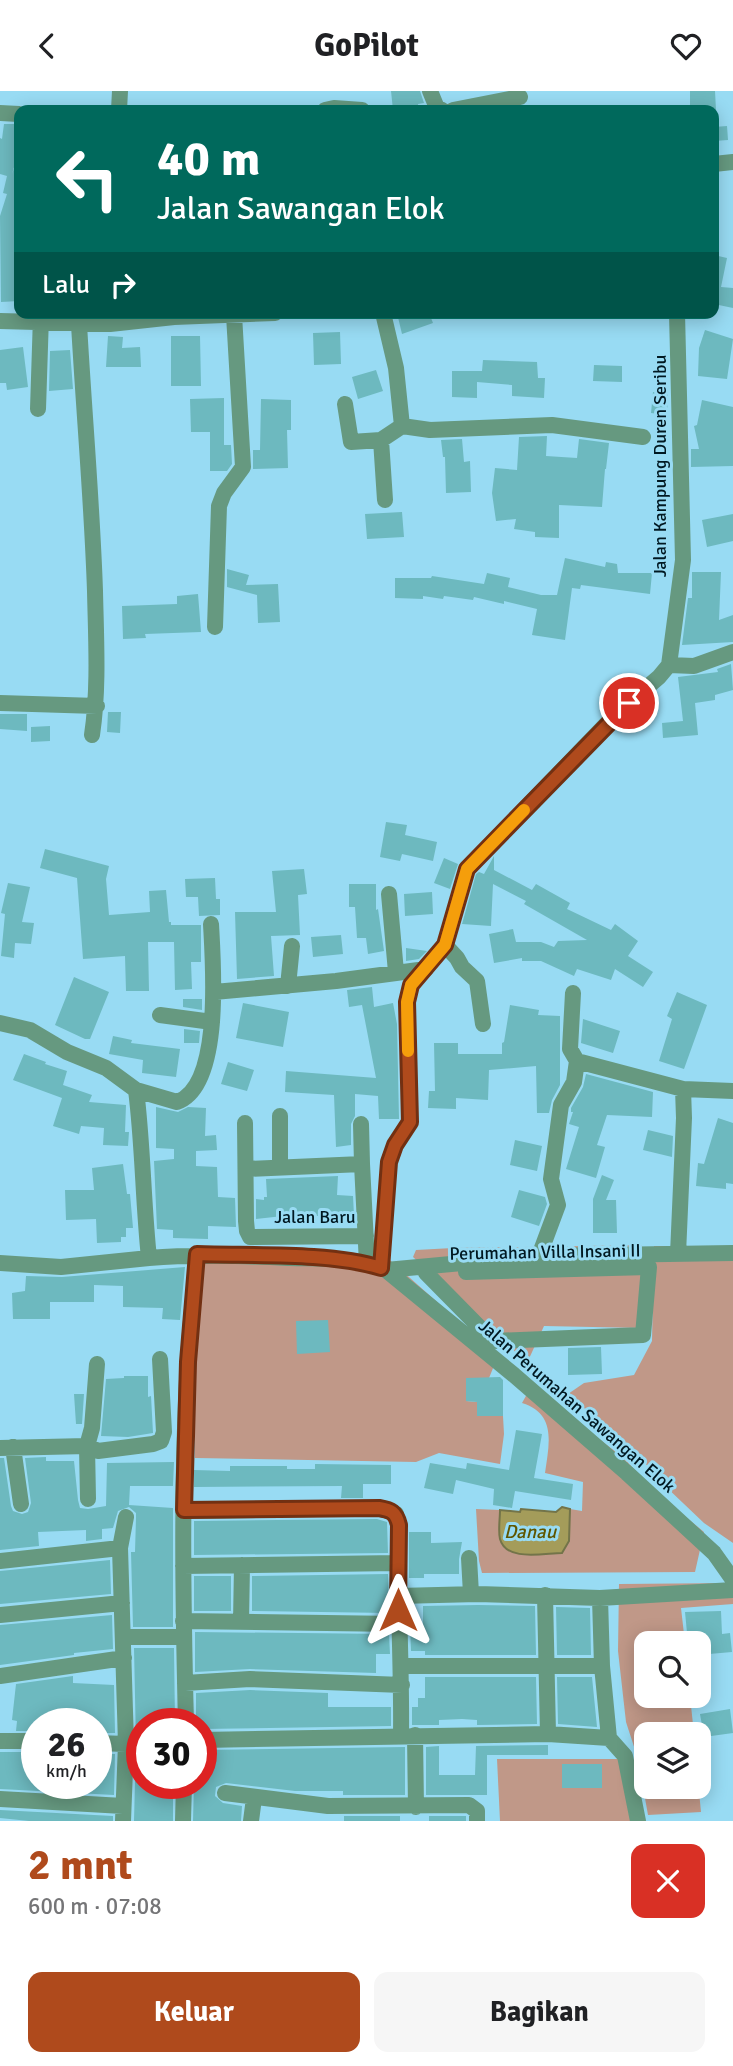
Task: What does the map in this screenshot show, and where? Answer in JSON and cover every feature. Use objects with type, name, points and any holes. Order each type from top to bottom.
[{"type":"street","points":[[487,105],[521,100]]},
{"type":"street","points":[[0,321],[27,319]]},
{"type":"street","points":[[38,409],[41,319]]},
{"type":"street","points":[[47,319],[79,324],[165,319]]},
{"type":"street","points":[[215,627],[219,506],[224,493],[243,467],[234,319]]},
{"type":"street","points":[[384,319],[396,368],[402,426]]},
{"type":"street","name":"Jalan Kampung Duren Seribu","points":[[668,665],[683,560],[677,319]]},
{"type":"street","points":[[79,324],[93,540],[96,698],[92,735]]},
{"type":"street","points":[[345,404],[351,442],[381,440],[402,426],[430,431],[552,425],[643,437]]},
{"type":"street","points":[[381,440],[385,500]]},
{"type":"street","points":[[383,1270],[389,1162],[395,1145],[410,1122],[407,1002],[411,985],[445,945],[467,869],[616,714],[659,677],[668,665],[694,666],[733,652]]},
{"type":"street","points":[[0,703],[96,698]]},
{"type":"street","points":[[389,894],[396,972]]},
{"type":"street","points":[[0,1024],[30,1030],[67,1052],[106,1068],[136,1090],[177,1102],[188,1096],[204,1067],[210,1045],[214,992],[211,924]]},
{"type":"street","points":[[445,945],[477,981],[483,1024]]},
{"type":"street","points":[[288,986],[292,946]]},
{"type":"street","points":[[214,992],[426,969]]},
{"type":"street","points":[[539,1256],[558,1205],[551,1179],[561,1105],[574,1082],[577,1061],[570,1049],[573,993]]},
{"type":"street","points":[[160,1015],[212,1022]]},
{"type":"street","points":[[577,1061],[683,1089],[733,1091]]},
{"type":"street","points":[[678,1254],[683,1089]]},
{"type":"street","points":[[136,1090],[149,1258]]},
{"type":"street","points":[[280,1116],[280,1166]]},
{"type":"street","name":"Jalan Baru","points":[[245,1122],[246,1221],[250,1237],[366,1236]]},
{"type":"street","name":"Jalan Baru","points":[[361,1123],[366,1236],[383,1270]]},
{"type":"street","points":[[247,1169],[362,1164]]},
{"type":"street","points":[[0,1263],[61,1267],[197,1254],[329,1259],[383,1270],[539,1256],[733,1253]]},
{"type":"street","points":[[186,1708],[184,1510],[188,1362],[197,1254]]},
{"type":"street","name":"Perumahan Villa Insani II","points":[[383,1270],[426,1273],[649,1268],[643,1335],[493,1341],[426,1273]]},
{"type":"street","name":"Jalan Perumahan Sawangan Elok","points":[[383,1270],[514,1375],[627,1473],[714,1553],[733,1580]]},
{"type":"street","points":[[21,1504],[7,1448],[86,1446],[98,1451],[161,1441],[164,1432],[160,1359]]},
{"type":"street","points":[[88,1499],[86,1446],[92,1428],[97,1364]]},
{"type":"street","points":[[184,1510],[387,1509],[396,1514],[399,1525],[398,1624],[408,1735],[410,1812]]},
{"type":"street","points":[[0,1799],[123,1813],[126,1744],[120,1548],[126,1517]]},
{"type":"street","points":[[0,1561],[120,1548]]},
{"type":"street","points":[[469,1558],[471,1594]]},
{"type":"street","points":[[183,1566],[398,1563]]},
{"type":"street","points":[[241,1622],[243,1565]]},
{"type":"street","points":[[398,1596],[471,1594],[600,1598],[733,1590]]},
{"type":"street","points":[[545,1595],[548,1734]]},
{"type":"street","points":[[600,1598],[602,1666],[609,1738],[625,1756],[638,1821]]},
{"type":"street","points":[[0,1615],[122,1603]]},
{"type":"street","points":[[123,1637],[241,1622],[398,1624]]},
{"type":"street","points":[[0,1676],[124,1658]]},
{"type":"street","points":[[401,1666],[602,1666]]},
{"type":"street","points":[[185,1683],[250,1679],[402,1685]]},
{"type":"street","points":[[217,1740],[548,1734],[609,1738]]},
{"type":"street","points":[[0,1741],[21,1741]]},
{"type":"street","points":[[112,1744],[126,1744]]},
{"type":"street","points":[[225,1793],[328,1813],[410,1812],[469,1805],[477,1811],[477,1821]]},
{"type":"street","points":[[251,1821],[254,1798]]},
{"type":"street","points":[[183,1821],[184,1799]]},
{"type":"shaded area","points":[[642,1245],[641,1328],[544,1326],[527,1363],[413,1257],[416,1250],[453,1248]]},
{"type":"shaded area","points":[[654,1246],[733,1246],[733,1543],[704,1523],[663,1484],[638,1455],[568,1394],[584,1383],[634,1375],[652,1341]]},
{"type":"shaded area","points":[[203,1254],[383,1254],[498,1356],[489,1378],[466,1378],[466,1401],[477,1402],[477,1416],[503,1416],[504,1434],[500,1464],[439,1453],[416,1462],[195,1458],[195,1352]]},
{"type":"shaded area","points":[[531,1387],[624,1458],[651,1488],[704,1532],[695,1572],[482,1573],[476,1509],[500,1510],[502,1541],[508,1550],[514,1553],[561,1553],[569,1541],[570,1509],[582,1511],[583,1482],[545,1473],[549,1441],[546,1422],[533,1408],[522,1403]]},
{"type":"shaded area","points":[[733,1583],[733,1604],[681,1608],[684,1631],[634,1631],[634,1708],[691,1708],[693,1722],[634,1722],[634,1747],[626,1722],[618,1651],[619,1584]]},
{"type":"shaded area","points":[[497,1759],[625,1759],[633,1821],[500,1821]]},
{"type":"shaded area","points":[[645,1799],[700,1799],[701,1812],[648,1815]]},
{"type":"water","name":"Danau","points":[[562,1507],[570,1509],[569,1541],[562,1553],[526,1555],[510,1551],[504,1546],[499,1536],[500,1510],[556,1512]]},
{"type":"building","points":[[391,91],[420,91],[424,103],[418,105],[392,105]]},
{"type":"building","points":[[690,91],[715,91],[716,105],[690,105]]},
{"type":"building","points":[[4,124],[14,124],[14,301],[1,302],[0,216],[7,194],[3,193],[7,176],[0,174],[0,138],[2,139]]},
{"type":"building","points":[[727,126],[728,140],[719,141],[719,127]]},
{"type":"building","points":[[719,256],[727,258],[721,287],[733,288],[733,308],[719,305]]},
{"type":"building","points":[[398,319],[431,319],[433,323],[402,334]]},
{"type":"building","points":[[705,330],[733,339],[727,379],[698,376],[699,348]]},
{"type":"building","points":[[340,332],[341,364],[314,365],[313,333]]},
{"type":"building","points":[[108,336],[123,337],[122,348],[140,347],[141,367],[106,367]]},
{"type":"building","points":[[171,336],[200,336],[201,386],[171,386]]},
{"type":"building","points":[[23,347],[28,387],[7,390],[6,383],[0,383],[0,350]]},
{"type":"building","points":[[70,350],[73,389],[49,391],[50,351]]},
{"type":"building","points":[[483,360],[537,362],[538,378],[545,378],[544,398],[512,396],[512,385],[477,382],[477,398],[452,397],[452,371],[482,371]]},
{"type":"building","points":[[594,365],[622,366],[622,382],[593,381]]},
{"type":"building","points":[[376,370],[383,391],[358,399],[352,377]]},
{"type":"building","points":[[653,392],[668,394],[667,415],[651,413]]},
{"type":"building","points":[[224,398],[224,445],[231,445],[232,464],[227,471],[210,471],[210,432],[191,432],[190,399]]},
{"type":"building","points":[[261,399],[291,400],[291,430],[287,430],[288,468],[253,469],[253,450],[260,450]]},
{"type":"building","points":[[702,400],[733,407],[733,466],[691,467],[691,449],[699,449],[694,426],[697,425]]},
{"type":"building","points":[[547,436],[546,456],[577,458],[579,439],[609,443],[602,507],[559,505],[559,538],[535,537],[535,532],[514,529],[516,519],[496,521],[492,493],[495,468],[517,470],[519,437]]},
{"type":"building","points":[[462,439],[464,462],[470,461],[471,492],[446,493],[445,457],[441,440]]},
{"type":"building","points":[[402,512],[404,537],[367,539],[365,514]]},
{"type":"building","points":[[733,514],[733,541],[707,547],[702,520]]},
{"type":"building","points":[[565,558],[605,567],[606,562],[617,564],[618,573],[652,573],[650,594],[581,585],[580,589],[572,588],[565,640],[532,635],[537,609],[474,597],[473,600],[444,596],[443,599],[423,596],[423,599],[395,598],[395,578],[432,576],[484,584],[487,573],[510,578],[508,587],[541,595],[557,595]]},
{"type":"building","points":[[227,569],[249,575],[246,585],[278,584],[280,622],[258,623],[257,595],[227,587]]},
{"type":"building","points":[[692,572],[721,572],[719,620],[733,615],[733,642],[682,645],[688,598],[692,598]]},
{"type":"building","points":[[198,594],[201,632],[145,634],[146,638],[123,639],[122,606],[177,604],[177,596]]},
{"type":"building","points":[[731,664],[733,690],[715,695],[715,700],[695,703],[698,735],[663,738],[662,723],[683,721],[678,677],[718,672],[717,669]]},
{"type":"building","points":[[108,712],[121,712],[120,733],[107,732]]},
{"type":"building","points":[[0,714],[27,714],[27,731],[0,729]]},
{"type":"building","points":[[50,726],[50,741],[31,742],[31,727]]},
{"type":"building","points":[[386,822],[407,825],[405,835],[437,842],[433,861],[402,854],[400,861],[380,857]]},
{"type":"building","points":[[45,849],[109,866],[106,879],[109,915],[150,912],[149,891],[166,890],[171,925],[201,925],[201,962],[191,962],[192,989],[175,990],[174,942],[148,942],[149,991],[126,991],[125,956],[83,959],[77,878],[40,868]]},
{"type":"building","points":[[494,856],[494,870],[532,890],[536,884],[570,903],[567,909],[611,930],[615,924],[638,941],[628,956],[653,972],[643,987],[615,969],[611,980],[577,969],[574,976],[541,961],[522,961],[522,958],[494,963],[489,934],[513,929],[516,942],[541,942],[554,947],[558,941],[587,940],[524,904],[526,901],[493,884],[491,926],[462,924],[476,874],[484,874]]},
{"type":"building","points":[[444,858],[458,864],[450,889],[434,883]]},
{"type":"building","points":[[304,869],[307,894],[298,895],[300,935],[271,936],[274,976],[237,979],[235,912],[276,912],[272,871]]},
{"type":"building","points":[[215,878],[216,899],[220,899],[220,915],[199,916],[198,897],[186,897],[185,879]]},
{"type":"building","points":[[8,883],[30,887],[22,922],[34,923],[31,944],[15,943],[14,958],[1,956],[5,914],[1,913]]},
{"type":"building","points":[[349,884],[376,884],[376,910],[378,909],[384,951],[368,954],[366,938],[357,938],[355,907],[349,907]]},
{"type":"building","points":[[432,892],[433,914],[405,916],[404,894]]},
{"type":"building","points":[[341,935],[343,954],[313,957],[311,937]]},
{"type":"building","points":[[406,948],[427,951],[419,959],[406,961]]},
{"type":"building","points":[[74,977],[109,992],[90,1039],[55,1025]]},
{"type":"building","points":[[372,987],[374,1007],[393,1003],[397,1024],[399,1119],[379,1119],[378,1096],[355,1094],[351,1145],[336,1147],[334,1095],[285,1092],[286,1071],[376,1078],[362,1005],[349,1007],[347,990]]},
{"type":"building","points":[[677,992],[707,1005],[684,1069],[659,1061],[672,1019],[667,1016]]},
{"type":"building","points":[[183,999],[202,999],[202,1010],[183,1007]]},
{"type":"building","points":[[243,1003],[289,1012],[283,1047],[236,1038]]},
{"type":"building","points":[[510,1005],[539,1010],[538,1015],[560,1016],[560,1085],[549,1113],[537,1113],[536,1066],[489,1070],[488,1100],[456,1098],[456,1109],[428,1108],[429,1091],[435,1091],[434,1043],[458,1043],[458,1054],[502,1054]]},
{"type":"building","points":[[583,1019],[620,1031],[613,1053],[581,1043]]},
{"type":"building","points":[[184,1029],[200,1031],[199,1043],[184,1043]]},
{"type":"building","points":[[113,1036],[132,1040],[131,1043],[180,1049],[176,1077],[142,1073],[143,1060],[109,1054]]},
{"type":"building","points":[[24,1054],[67,1071],[63,1085],[92,1095],[89,1102],[126,1105],[125,1132],[129,1132],[128,1146],[103,1145],[104,1128],[81,1126],[79,1134],[53,1126],[62,1098],[13,1080]]},
{"type":"building","points":[[228,1062],[254,1070],[247,1091],[221,1084]]},
{"type":"building","points":[[586,1074],[653,1092],[652,1117],[607,1115],[597,1145],[605,1147],[596,1178],[566,1169],[579,1127],[569,1124],[573,1112],[571,1108],[583,1087]]},
{"type":"building","points":[[156,1107],[178,1112],[188,1107],[206,1108],[205,1136],[216,1135],[217,1150],[196,1151],[196,1166],[217,1167],[218,1197],[235,1198],[236,1227],[208,1226],[208,1239],[173,1238],[173,1230],[157,1229],[154,1161],[174,1159],[174,1149],[156,1148]]},
{"type":"building","points":[[718,1118],[733,1123],[733,1184],[726,1183],[726,1189],[696,1186],[698,1163],[704,1164]]},
{"type":"building","points":[[648,1130],[673,1136],[672,1157],[643,1150]]},
{"type":"building","points":[[515,1140],[542,1146],[537,1171],[510,1165]]},
{"type":"building","points":[[123,1164],[127,1194],[130,1194],[133,1228],[126,1228],[126,1237],[121,1237],[121,1242],[97,1243],[96,1219],[66,1220],[65,1190],[94,1190],[92,1168]]},
{"type":"building","points":[[602,1175],[614,1180],[606,1200],[616,1200],[617,1233],[593,1233],[593,1199]]},
{"type":"building","points":[[338,1176],[337,1195],[353,1196],[354,1216],[283,1216],[256,1219],[256,1199],[264,1200],[264,1197],[267,1197],[266,1179]]},
{"type":"building","points":[[519,1190],[545,1197],[547,1204],[539,1226],[511,1217]]},
{"type":"building","points":[[185,1267],[180,1320],[162,1319],[163,1308],[123,1307],[123,1286],[94,1285],[94,1302],[50,1302],[50,1319],[13,1319],[12,1293],[25,1291],[26,1276],[62,1277]]},
{"type":"building","points":[[328,1320],[330,1352],[297,1354],[296,1321]]},
{"type":"building","points":[[601,1347],[602,1374],[568,1375],[568,1348]]},
{"type":"building","points":[[148,1376],[153,1433],[128,1437],[101,1436],[106,1379]]},
{"type":"building","points":[[500,1377],[503,1380],[503,1416],[477,1416],[477,1402],[466,1401],[466,1378]]},
{"type":"building","points":[[74,1394],[84,1394],[82,1424],[76,1424]]},
{"type":"building","points":[[516,1430],[542,1434],[534,1478],[573,1484],[571,1500],[515,1491],[512,1508],[493,1505],[494,1489],[456,1480],[453,1494],[424,1488],[430,1463],[466,1469],[467,1463],[509,1470]]},
{"type":"building","points":[[46,1457],[46,1461],[74,1461],[80,1508],[88,1509],[106,1506],[107,1463],[174,1462],[173,1486],[130,1486],[129,1505],[173,1508],[173,1627],[133,1627],[131,1552],[135,1552],[136,1513],[129,1507],[118,1511],[113,1528],[102,1529],[102,1539],[86,1541],[86,1530],[38,1532],[39,1546],[0,1550],[0,1458],[4,1458],[11,1506],[13,1511],[22,1514],[28,1512],[31,1503],[25,1458]]},
{"type":"building","points":[[315,1464],[391,1465],[391,1484],[363,1484],[363,1498],[341,1498],[342,1486],[194,1487],[194,1470],[230,1471],[230,1466],[315,1469]]},
{"type":"building","points":[[377,1519],[387,1522],[388,1553],[194,1555],[194,1521]]},
{"type":"building","points":[[409,1532],[431,1532],[431,1543],[462,1542],[459,1574],[424,1574],[424,1578],[409,1578]]},
{"type":"building","points":[[110,1560],[111,1594],[0,1604],[0,1571]]},
{"type":"building","points":[[388,1574],[389,1613],[252,1611],[252,1576]]},
{"type":"building","points":[[194,1576],[231,1576],[231,1611],[194,1611]]},
{"type":"building","points":[[423,1606],[535,1606],[536,1655],[425,1655],[425,1651],[411,1651],[410,1626],[423,1627]]},
{"type":"building","points":[[556,1607],[590,1608],[591,1655],[557,1655]]},
{"type":"building","points":[[721,1611],[722,1634],[730,1633],[732,1652],[711,1654],[711,1631],[687,1631],[685,1612]]},
{"type":"building","points":[[112,1615],[113,1649],[0,1665],[0,1625]]},
{"type":"building","points":[[195,1632],[389,1634],[390,1654],[376,1654],[376,1673],[250,1669],[195,1672]]},
{"type":"building","points":[[134,1648],[174,1648],[175,1708],[135,1708]]},
{"type":"building","points":[[73,1676],[73,1683],[114,1685],[115,1733],[112,1733],[112,1708],[21,1708],[21,1731],[16,1731],[17,1721],[12,1720],[16,1684]]},
{"type":"building","points":[[425,1677],[536,1677],[537,1724],[477,1725],[477,1720],[462,1719],[439,1720],[439,1725],[412,1725],[412,1707],[418,1707],[418,1698],[425,1698]]},
{"type":"building","points":[[557,1677],[592,1677],[597,1727],[558,1724]]},
{"type":"building","points":[[250,1690],[328,1693],[328,1707],[391,1707],[391,1726],[217,1729],[217,1708],[196,1708],[196,1693]]},
{"type":"building","points":[[730,1709],[733,1733],[711,1736],[711,1722],[701,1722],[700,1714]]},
{"type":"building","points":[[548,1745],[548,1755],[487,1755],[487,1795],[426,1795],[426,1747],[439,1746],[439,1775],[475,1775],[476,1746]]},
{"type":"building","points":[[405,1747],[405,1795],[343,1795],[343,1791],[295,1791],[226,1783],[217,1787],[217,1750]]},
{"type":"building","points":[[0,1752],[21,1752],[21,1790],[0,1789]]},
{"type":"building","points":[[112,1754],[115,1754],[112,1795]]},
{"type":"building","points":[[562,1764],[602,1764],[602,1788],[562,1788]]},
{"type":"building","points":[[217,1798],[223,1803],[242,1806],[241,1821],[193,1821],[194,1799]]},
{"type":"building","points":[[135,1799],[173,1799],[173,1821],[134,1821]]},
{"type":"building","points":[[0,1810],[113,1816],[113,1821],[29,1821],[0,1818]]},
{"type":"building","points":[[344,1816],[400,1816],[400,1821],[344,1821]]},
{"type":"building","points":[[429,1816],[466,1816],[466,1821],[429,1821]]},
{"type":"slow traffic","points":[[408,1051],[407,1002],[411,985],[445,945],[467,869],[524,810]]},
{"type":"route","points":[[398,1610],[399,1525],[393,1511],[379,1508],[184,1510],[188,1362],[197,1254],[329,1259],[367,1263],[381,1268],[389,1162],[395,1145],[410,1122],[407,1002],[411,985],[445,945],[467,869],[629,703]]}]
